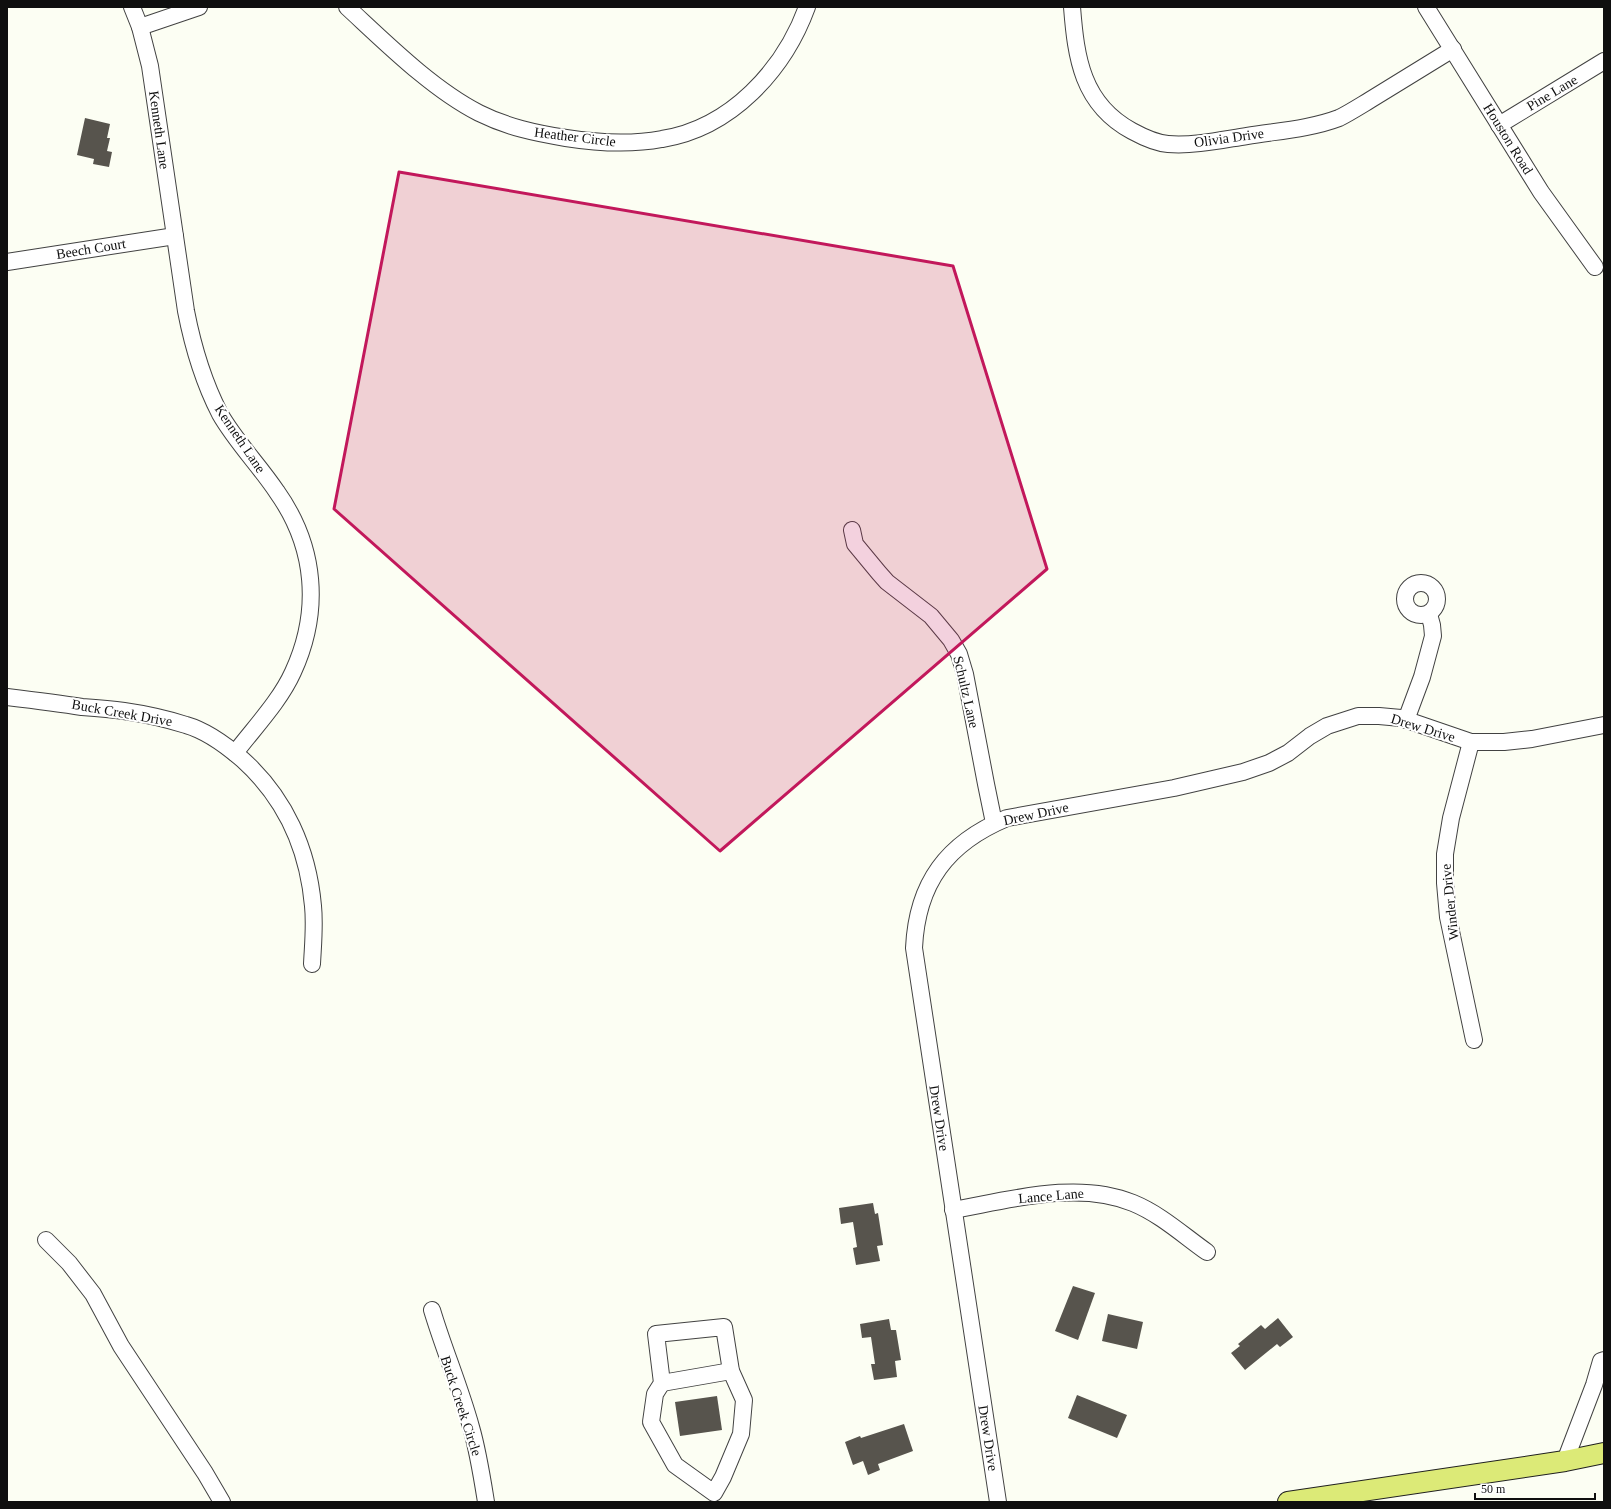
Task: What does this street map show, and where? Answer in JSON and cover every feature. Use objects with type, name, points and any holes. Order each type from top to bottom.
[{"type":"main road","points":[[1288,1502],[1372,1496],[1604,1453]]},
{"type":"street","name":"Kenneth Lane","points":[[132,7],[140,26],[150,66],[174,236],[192,342],[204,380],[221,415],[242,448],[276,490],[289,509],[300,533],[308,560],[311,584],[310,618],[304,644],[293,673],[282,691],[235,753]]},
{"type":"street","points":[[140,26],[199,7]]},
{"type":"street","name":"Heather Circle","points":[[347,7],[407,62],[447,93],[478,112],[505,124],[532,132],[590,142],[627,143],[662,139],[686,133],[712,122],[734,108],[756,90],[770,75],[787,49],[807,7]]},
{"type":"street","name":"Olivia Drive","points":[[1072,7],[1078,59],[1082,75],[1091,94],[1106,113],[1120,125],[1137,134],[1160,143],[1170,144],[1206,142],[1309,126],[1339,118],[1452,49]]},
{"type":"street","name":"Houston Road","points":[[1426,7],[1541,192],[1595,268]]},
{"type":"street","name":"Pine Lane","points":[[1499,125],[1604,61]]},
{"type":"street","name":"Beech Court","points":[[7,262],[174,236]]},
{"type":"street","name":"Schultz Lane","points":[[852,530],[855,544],[879,573],[887,582],[931,616],[948,635],[959,654],[965,674],[994,823]]},
{"type":"street","points":[[1406,720],[1422,677],[1433,636],[1429,614]]},
{"type":"street","name":"Buck Creek Drive","points":[[7,697],[124,711],[187,725],[208,735],[235,753],[254,770],[274,793],[296,833],[305,859],[310,881],[314,922],[312,964]]},
{"type":"street","name":"Drew Drive","points":[[998,1502],[915,961],[915,930],[918,912],[934,874],[948,856],[972,835],[1007,818],[1174,788],[1243,772],[1269,763],[1288,753],[1310,736],[1327,726],[1358,716],[1378,716],[1406,720],[1471,742],[1504,742],[1532,739],[1604,725]]},
{"type":"street","name":"Winder Drive","points":[[1471,742],[1451,818],[1445,854],[1445,884],[1448,917],[1474,1040]]},
{"type":"street","name":"Lance Lane","points":[[953,1210],[1018,1198],[1065,1193],[1090,1193],[1108,1196],[1134,1204],[1166,1222],[1207,1252]]},
{"type":"street","points":[[46,1240],[69,1263],[92,1294],[121,1346],[205,1473],[222,1502]]},
{"type":"street","name":"Buck Creek Circle","points":[[432,1310],[444,1350],[450,1362],[471,1427],[481,1468],[486,1502]]},
{"type":"street","points":[[724,1327],[731,1371],[744,1400],[741,1434],[715,1497],[675,1465],[651,1422],[655,1394],[662,1383],[656,1334],[724,1327]]},
{"type":"street","points":[[1565,1461],[1594,1385],[1601,1361],[1604,1360]]},
{"type":"street","points":[[662,1383],[731,1371]]},
{"type":"highlighted area","points":[[399,172],[953,266],[1047,569],[720,851],[334,509]]},
{"type":"building","points":[[85,118],[110,124],[107,138],[110,138],[107,151],[112,152],[109,167],[93,164],[94,159],[77,155]]},
{"type":"building","points":[[873,1203],[875,1214],[878,1213],[883,1245],[877,1246],[880,1261],[856,1265],[853,1248],[857,1247],[853,1222],[841,1224],[839,1208]]},
{"type":"building","points":[[1073,1286],[1095,1293],[1078,1340],[1055,1331]]},
{"type":"building","points":[[1108,1314],[1143,1322],[1137,1349],[1102,1341]]},
{"type":"building","points":[[1278,1318],[1293,1337],[1280,1347],[1277,1344],[1245,1370],[1231,1353],[1240,1346],[1238,1344],[1261,1325],[1265,1329]]},
{"type":"building","points":[[889,1319],[891,1330],[896,1330],[901,1360],[895,1361],[897,1377],[874,1380],[871,1364],[875,1364],[871,1337],[862,1338],[860,1324]]},
{"type":"building","points":[[1077,1395],[1127,1415],[1117,1438],[1068,1418]]},
{"type":"building","points":[[717,1396],[722,1430],[680,1436],[675,1402]]},
{"type":"building","points":[[904,1424],[913,1451],[878,1464],[880,1470],[868,1475],[863,1461],[853,1465],[845,1442],[860,1436],[861,1438]]}]
